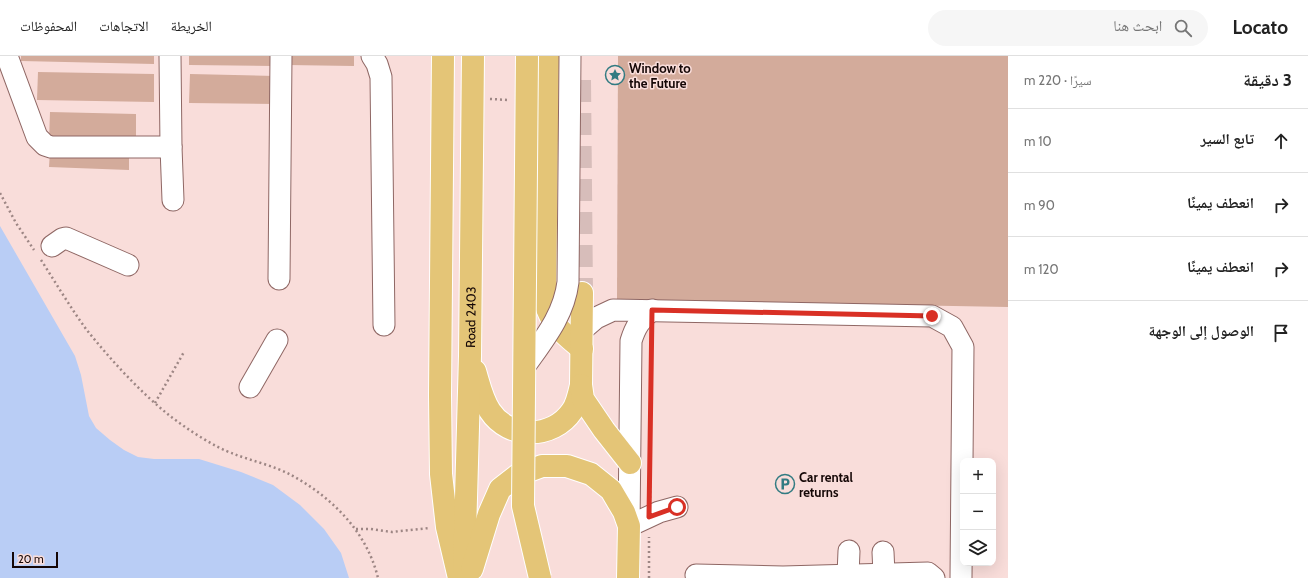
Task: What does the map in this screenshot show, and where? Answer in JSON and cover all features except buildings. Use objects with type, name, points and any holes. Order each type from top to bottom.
[{"type":"main road","points":[[443,56],[440,411],[441,474],[447,527],[459,578]]},
{"type":"main road","name":"Road 2403","points":[[464,578],[470,356],[473,56]]},
{"type":"main road","points":[[527,56],[523,506],[540,578]]},
{"type":"main road","points":[[548,56],[545,302],[550,319],[556,327],[582,339]]},
{"type":"main road","points":[[547,110],[580,111]]},
{"type":"main road","points":[[470,356],[484,400],[491,412],[503,424],[512,429],[525,433],[539,433],[552,429],[563,421],[572,411],[578,399],[582,339],[582,293]]},
{"type":"main road","points":[[580,385],[583,399],[604,430],[630,463]]},
{"type":"main road","points":[[469,578],[489,514],[500,490],[518,475],[542,466],[567,466],[591,474],[611,490],[624,512],[629,526],[628,578]]},
{"type":"lane","points":[[7,56],[37,137],[45,145],[51,147],[171,147]]},
{"type":"lane","points":[[170,56],[173,200]]},
{"type":"lane","points":[[279,279],[281,56]]},
{"type":"lane","points":[[372,56],[377,64],[381,77],[384,325]]},
{"type":"lane","points":[[525,366],[559,316],[568,282],[570,56]]},
{"type":"lane","points":[[42,251],[62,238],[66,238],[128,265]]},
{"type":"lane","points":[[582,293],[612,310]]},
{"type":"lane","points":[[582,339],[596,318],[612,310],[932,316],[952,327],[963,347],[961,578]]},
{"type":"lane","points":[[652,310],[638,323],[631,342],[629,526],[677,507]]},
{"type":"lane","points":[[250,387],[276,340]]},
{"type":"lane","points":[[848,575],[849,551]]},
{"type":"lane","points":[[883,552],[884,574]]},
{"type":"lane","points":[[696,575],[780,578],[928,573],[934,578]]},
{"type":"path","points":[[0,193],[16,223],[42,251],[85,328],[115,364],[170,416],[200,436],[232,454],[290,474],[319,492],[344,514],[356,529],[376,568],[378,578]]},
{"type":"path","points":[[649,578],[652,310]]},
{"type":"path","points":[[155,403],[184,352]]},
{"type":"path","points":[[356,529],[371,529],[392,532],[447,527]]},
{"type":"water","points":[[0,226],[75,356],[81,375],[89,416],[96,428],[124,450],[138,457],[154,459],[199,459],[241,472],[273,485],[300,505],[324,529],[341,553],[349,578],[0,578]]},
{"type":"tunnel","points":[[580,80],[582,293]]},
{"type":"place","name":"Window to the Future","points":[[615,75]]},
{"type":"place","name":"Car rental returns","points":[[785,484]]},
{"type":"route","points":[[677,507],[658,512],[649,517],[652,310],[932,316]]}]
